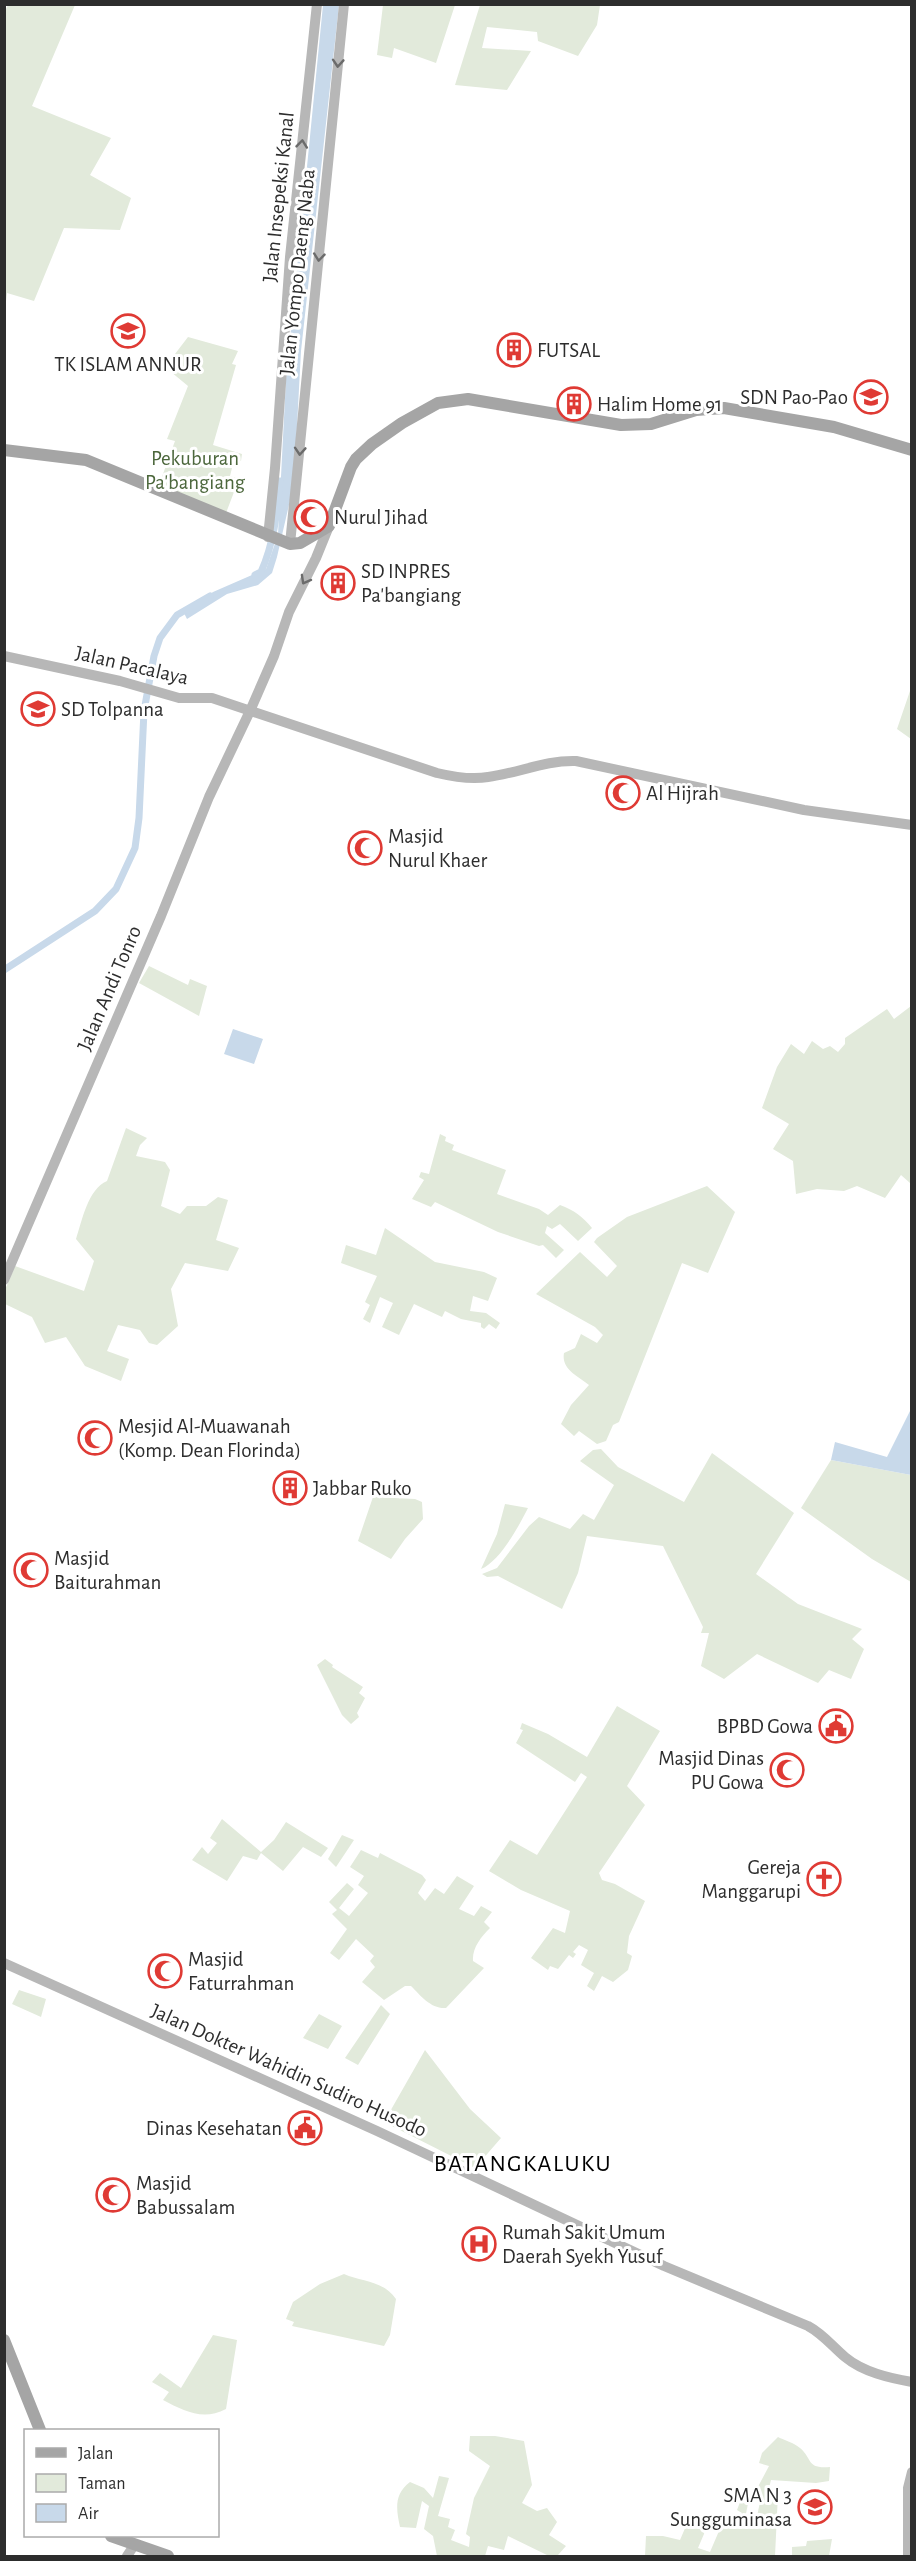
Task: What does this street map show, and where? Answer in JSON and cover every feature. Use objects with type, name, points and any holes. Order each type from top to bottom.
[{"type":"main road","points":[[4,450],[86,460],[287,543],[317,542],[328,526],[356,459],[372,444],[402,423],[449,400],[485,400],[621,425],[651,424],[696,410],[724,408],[834,427],[912,450]]},
{"type":"main road","points":[[4,2340],[40,2429]]},
{"type":"main road","points":[[116,2537],[168,2556]]},
{"type":"street","name":"Jalan Insepeksi Kanal","points":[[269,537],[290,257],[317,4]]},
{"type":"street","name":"Jalan Yompo Daeng Naba","points":[[287,543],[344,4]]},
{"type":"street","name":"Jalan Andi Tonro","points":[[4,1280],[161,916],[209,797],[274,656],[317,542]]},
{"type":"street","name":"Jalan Pacalaya","points":[[4,656],[179,698],[212,698],[458,778],[489,777],[546,762],[576,761],[804,810],[912,825]]},
{"type":"street","name":"Jalan Dokter Wahidin Sudiro Husodo","points":[[4,1964],[377,2131],[655,2263],[808,2326],[822,2334],[847,2358],[865,2369],[912,2382]]},
{"type":"street","points":[[908,2556],[908,2488],[912,2472]]},
{"type":"street","points":[[127,2556],[135,2544]]},
{"type":"green space","points":[[480,4],[600,5],[597,25],[578,56],[538,41],[537,32],[487,27],[482,48],[531,51],[507,90],[455,85]]},
{"type":"green space","points":[[8,5],[75,5],[32,106],[111,138],[90,175],[131,198],[120,230],[64,228],[34,301],[7,293],[5,310],[4,13]]},
{"type":"green space","points":[[383,5],[455,5],[436,63],[394,48],[392,58],[377,55]]},
{"type":"green space","name":"Pekuburan Pa'bangiang","points":[[188,337],[238,351],[232,364],[236,365],[213,445],[242,454],[241,461],[234,460],[230,476],[239,479],[226,513],[159,485],[175,441],[167,439],[188,386],[165,367]]},
{"type":"green space","points":[[911,688],[912,739],[897,729]]},
{"type":"green space","points":[[149,966],[188,985],[190,979],[207,986],[199,1016],[139,983]]},
{"type":"green space","points":[[911,1006],[910,1183],[901,1175],[885,1198],[857,1186],[844,1191],[817,1189],[796,1194],[793,1161],[773,1149],[789,1124],[762,1108],[777,1067],[791,1044],[804,1054],[812,1041],[823,1049],[830,1046],[838,1052],[845,1044],[845,1038],[887,1009],[894,1019]]},
{"type":"green space","points":[[126,1128],[147,1138],[140,1145],[136,1156],[165,1162],[170,1170],[161,1206],[180,1214],[187,1206],[206,1206],[218,1197],[228,1200],[216,1240],[239,1248],[228,1271],[185,1263],[171,1289],[178,1326],[157,1345],[149,1343],[140,1330],[118,1325],[107,1351],[129,1359],[121,1381],[85,1366],[66,1337],[45,1343],[32,1317],[5,1304],[4,1292],[15,1266],[84,1291],[94,1261],[76,1239],[90,1198],[100,1185],[107,1181]]},
{"type":"green space","points":[[440,1134],[446,1137],[445,1141],[454,1145],[452,1150],[506,1170],[497,1194],[539,1209],[548,1215],[560,1205],[578,1214],[592,1228],[578,1241],[560,1224],[552,1229],[547,1226],[545,1233],[564,1250],[556,1258],[543,1245],[539,1246],[498,1232],[435,1202],[431,1207],[412,1199],[424,1180],[419,1177],[421,1172],[429,1174]]},
{"type":"green space","points":[[707,1186],[735,1212],[708,1273],[682,1263],[619,1422],[613,1425],[606,1441],[597,1444],[579,1431],[574,1436],[561,1424],[571,1405],[589,1385],[568,1368],[564,1353],[575,1348],[581,1334],[597,1343],[603,1335],[595,1327],[536,1294],[580,1252],[607,1277],[617,1266],[594,1242],[597,1238],[627,1217]]},
{"type":"green space","points":[[385,1228],[435,1262],[484,1272],[497,1278],[488,1301],[473,1296],[470,1311],[486,1313],[500,1323],[496,1329],[489,1324],[484,1329],[481,1323],[461,1319],[445,1311],[442,1317],[414,1304],[399,1335],[382,1327],[393,1303],[380,1297],[370,1323],[363,1319],[370,1305],[365,1302],[377,1276],[341,1263],[346,1245],[376,1255]]},
{"type":"green space","points":[[601,1449],[618,1467],[684,1502],[712,1453],[794,1513],[756,1574],[798,1604],[862,1629],[852,1639],[864,1649],[851,1679],[829,1670],[818,1683],[757,1654],[724,1679],[701,1666],[709,1633],[701,1633],[703,1627],[663,1546],[587,1536],[578,1573],[562,1609],[498,1576],[487,1577],[482,1574],[497,1568],[529,1526],[539,1517],[570,1529],[583,1514],[594,1520],[614,1485],[580,1461],[593,1450]]},
{"type":"green space","points":[[831,1460],[911,1475],[911,1582],[872,1559],[801,1508]]},
{"type":"green space","points":[[373,1497],[415,1499],[422,1502],[423,1519],[391,1559],[358,1541]]},
{"type":"green space","points":[[505,1504],[528,1508],[502,1551],[481,1569],[497,1534]]},
{"type":"green space","points":[[325,1659],[333,1665],[332,1667],[363,1687],[359,1693],[365,1698],[357,1713],[359,1717],[351,1724],[342,1715],[317,1665]]},
{"type":"green space","points":[[617,1706],[660,1731],[627,1786],[645,1805],[599,1873],[602,1880],[615,1884],[645,1901],[629,1936],[627,1953],[632,1956],[628,1970],[613,1982],[602,1976],[594,1991],[587,1986],[594,1973],[581,1965],[588,1950],[579,1945],[573,1952],[576,1954],[573,1958],[569,1955],[558,1969],[550,1966],[548,1970],[531,1958],[553,1928],[565,1933],[570,1911],[521,1890],[489,1871],[510,1840],[537,1855],[587,1777],[581,1773],[575,1782],[516,1743],[523,1730],[520,1729],[522,1723],[548,1734],[587,1757]]},
{"type":"green space","points":[[222,1819],[261,1852],[274,1840],[286,1822],[328,1848],[321,1857],[303,1847],[283,1871],[261,1853],[257,1860],[243,1856],[227,1881],[192,1860],[202,1847],[208,1854],[217,1843],[210,1838]]},
{"type":"green space","points":[[342,1835],[354,1840],[336,1867],[328,1859]]},
{"type":"green space","points":[[361,1850],[378,1858],[380,1853],[422,1875],[426,1880],[418,1893],[425,1901],[435,1888],[444,1894],[457,1876],[474,1886],[459,1909],[474,1916],[481,1906],[492,1912],[484,1922],[490,1928],[478,1943],[473,1956],[473,1961],[484,1968],[446,2008],[431,2004],[411,1986],[405,1986],[384,2000],[362,1982],[375,1967],[370,1961],[374,1956],[356,1939],[339,1960],[330,1953],[347,1929],[332,1914],[337,1910],[329,1902],[347,1883],[354,1889],[339,1908],[349,1916],[368,1893],[358,1885],[364,1876],[350,1867]]},
{"type":"green space","points":[[19,1990],[46,1999],[41,2017],[12,2004]]},
{"type":"green space","points":[[381,2005],[390,2014],[358,2065],[345,2058]]},
{"type":"green space","points":[[319,2014],[342,2026],[328,2049],[303,2038]]},
{"type":"green space","points":[[425,2050],[470,2109],[501,2138],[475,2168],[384,2122]]},
{"type":"green space","points":[[344,2274],[385,2288],[396,2299],[390,2335],[384,2346],[292,2326],[294,2322],[286,2319],[293,2302],[320,2284]]},
{"type":"green space","points":[[213,2335],[237,2340],[226,2409],[218,2413],[194,2413],[163,2400],[169,2392],[152,2382],[160,2373],[181,2388]]},
{"type":"green space","points":[[470,2436],[495,2436],[524,2441],[532,2485],[522,2503],[537,2511],[547,2508],[557,2522],[549,2535],[566,2546],[558,2555],[549,2556],[508,2536],[504,2550],[488,2546],[485,2556],[437,2556],[433,2536],[424,2529],[429,2506],[422,2501],[416,2528],[400,2527],[399,2497],[410,2482],[424,2488],[433,2498],[439,2476],[449,2478],[438,2516],[450,2519],[448,2527],[455,2530],[451,2540],[469,2547],[470,2537],[466,2534],[474,2498],[490,2466],[469,2451]]},
{"type":"green space","points":[[778,2437],[800,2448],[813,2465],[830,2467],[829,2481],[816,2483],[771,2480],[768,2492],[778,2494],[775,2556],[645,2556],[646,2536],[663,2536],[680,2540],[686,2526],[694,2529],[696,2518],[706,2519],[704,2534],[698,2548],[710,2552],[722,2524],[735,2528],[742,2513],[737,2510],[740,2502],[729,2500],[731,2494],[749,2498],[745,2519],[756,2521],[760,2502],[753,2500],[753,2496],[769,2466],[759,2463],[762,2453]]},
{"type":"green space","points":[[832,2539],[829,2556],[792,2556],[792,2547],[806,2546],[807,2541]]},
{"type":"water","points":[[323,5],[339,5],[301,351],[294,483],[272,573],[258,585],[227,594],[187,619],[184,613],[213,592],[266,569],[278,535],[286,379]]},
{"type":"water","points":[[233,1029],[263,1039],[254,1064],[224,1054]]},
{"type":"water","points":[[911,1409],[911,1475],[831,1460],[835,1442],[887,1457]]},
{"type":"waterway","points":[[255,575],[261,572],[272,539],[280,481]]},
{"type":"waterway","points":[[4,970],[95,911],[116,889],[135,848],[139,818],[144,711],[154,656],[160,638],[177,615],[210,596]]},
{"type":"place","name":"TK ISLAM ANNUR","points":[[128,331]]},
{"type":"place","name":"FUTSAL","points":[[514,350]]},
{"type":"place","name":"SDN Pao-Pao","points":[[871,397]]},
{"type":"place","name":"Halim Home 91","points":[[574,404]]},
{"type":"place","name":"Nurul Jihad","points":[[311,517]]},
{"type":"place","name":"SD INPRES Pa'bangiang","points":[[338,583]]},
{"type":"place","name":"SD Tolpanna","points":[[38,709]]},
{"type":"place","name":"Al Hijrah","points":[[623,793]]},
{"type":"place","name":"Masjid Nurul Khaer","points":[[365,848]]},
{"type":"place","name":"Mesjid Al-Muawanah (Komp. Dean Florinda)","points":[[95,1438]]},
{"type":"place","name":"Jabbar Ruko","points":[[290,1488]]},
{"type":"place","name":"Masjid Baiturahman","points":[[31,1570]]},
{"type":"place","name":"BPBD Gowa","points":[[836,1726]]},
{"type":"place","name":"Masjid Dinas PU Gowa","points":[[787,1770]]},
{"type":"place","name":"Gereja Manggarupi","points":[[824,1879]]},
{"type":"place","name":"Masjid Faturrahman","points":[[165,1971]]},
{"type":"place","name":"Dinas Kesehatan","points":[[305,2128]]},
{"type":"place","name":"Masjid Babussalam","points":[[113,2195]]},
{"type":"place","name":"Rumah Sakit Umum Daerah Syekh Yusuf","points":[[479,2244]]},
{"type":"place","name":"SMA N 3 Sungguminasa","points":[[815,2507]]},
{"type":"district","name":"BATANGKALUKU","points":[[523,2163]]}]
